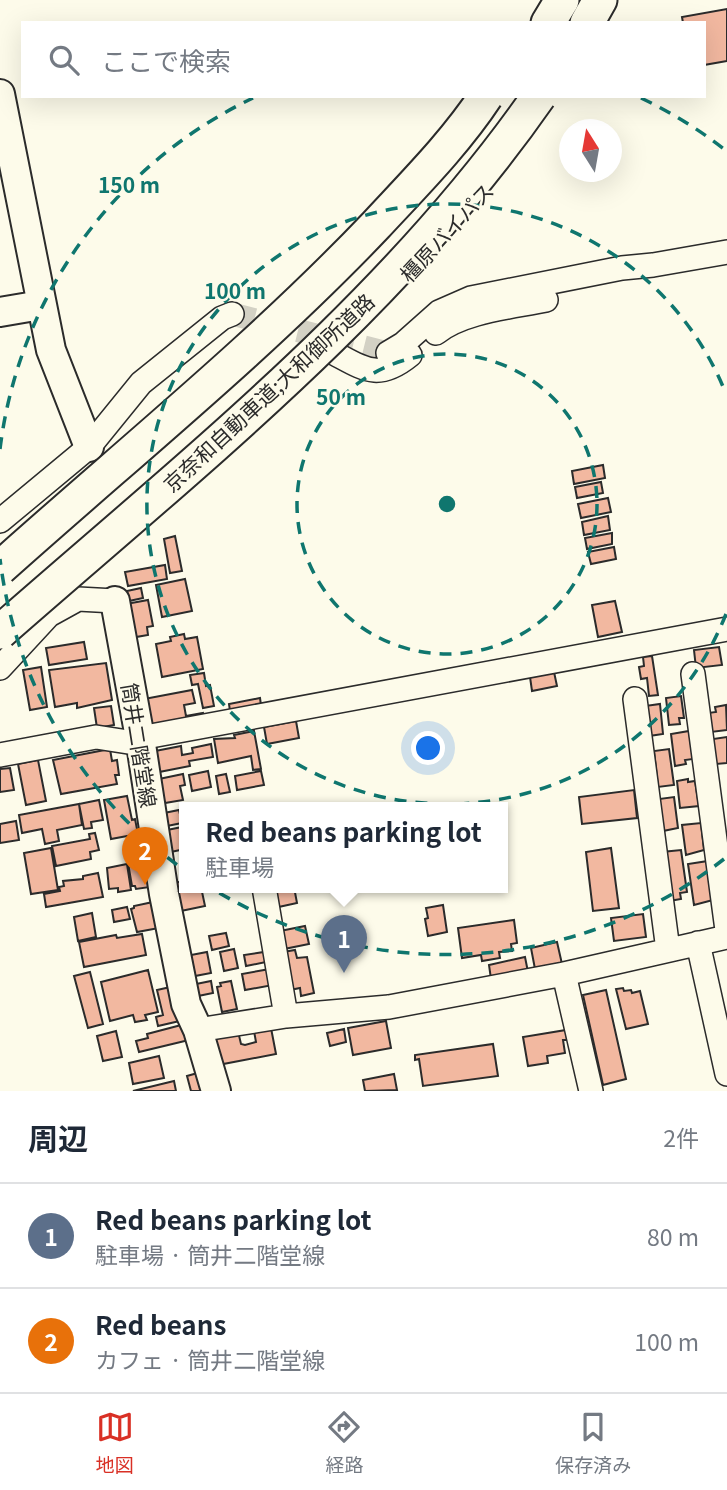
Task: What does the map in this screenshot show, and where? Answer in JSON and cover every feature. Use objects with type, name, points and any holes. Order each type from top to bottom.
[{"type":"highway","points":[[537,21],[548,0]]},
{"type":"highway","points":[[549,21],[562,0]]},
{"type":"highway","points":[[588,21],[600,0]]},
{"type":"highway","points":[[602,21],[614,0]]},
{"type":"highway","points":[[0,568],[264,335],[345,258],[417,182],[484,98]]},
{"type":"highway","points":[[0,556],[95,473],[254,347],[363,253],[426,189],[497,98]]},
{"type":"highway","name":"京奈和自動車道;大和御所道路","points":[[0,632],[291,377],[382,286],[452,209],[515,131],[538,98]]},
{"type":"highway","name":"橿原バイパス","points":[[0,624],[330,351],[431,251],[489,186],[555,98]]},
{"type":"main road","points":[[0,94],[51,350],[89,447]]},
{"type":"main road","points":[[0,312],[41,305]]},
{"type":"main road","name":"筒井二階堂線","points":[[115,601],[164,894],[186,1004],[198,1030],[216,1091]]},
{"type":"street","points":[[388,353],[403,344],[439,312],[471,298],[622,268],[727,252]]},
{"type":"street","points":[[330,351],[367,370],[394,368],[448,323],[491,311],[584,292],[622,268]]},
{"type":"street","points":[[0,521],[89,447],[141,383],[222,318],[232,314]]},
{"type":"street","points":[[0,668],[49,615],[78,599],[115,601]]},
{"type":"street","points":[[0,755],[96,737],[140,741],[727,629]]},
{"type":"street","points":[[693,674],[727,930]]},
{"type":"street","points":[[635,699],[668,950]]},
{"type":"street","points":[[265,893],[286,1016]]},
{"type":"street","points":[[198,1030],[286,1016],[389,1007],[564,974],[727,937]]},
{"type":"street","points":[[698,943],[727,1074]]},
{"type":"street","points":[[564,974],[591,1091]]},
{"type":"building","points":[[727,9],[727,61],[706,65],[706,21],[683,21],[682,17]]},
{"type":"building","points":[[603,465],[605,478],[574,484],[572,471]]},
{"type":"building","points":[[601,482],[603,493],[577,498],[575,487]]},
{"type":"building","points":[[608,498],[611,512],[581,518],[578,504]]},
{"type":"building","points":[[608,516],[610,530],[584,535],[582,522]]},
{"type":"building","points":[[612,533],[612,544],[587,549],[585,538]]},
{"type":"building","points":[[175,536],[182,571],[170,573],[164,539]]},
{"type":"building","points":[[614,547],[616,559],[591,564],[588,552]]},
{"type":"building","points":[[165,565],[167,579],[128,586],[125,572]]},
{"type":"building","points":[[185,579],[192,611],[162,617],[156,585]]},
{"type":"building","points":[[141,588],[143,598],[129,601],[127,591]]},
{"type":"building","points":[[148,600],[153,626],[147,627],[148,635],[136,637],[126,604]]},
{"type":"building","points":[[615,601],[622,632],[598,637],[592,605]]},
{"type":"building","points":[[184,634],[185,639],[197,637],[203,669],[162,677],[156,644],[171,641],[170,637]]},
{"type":"building","points":[[84,642],[87,659],[49,665],[46,648]]},
{"type":"building","points":[[719,647],[722,665],[696,668],[694,650]]},
{"type":"building","points":[[652,656],[658,695],[649,696],[647,678],[641,679],[639,667],[644,666],[643,657]]},
{"type":"building","points":[[106,663],[112,700],[77,708],[77,703],[55,707],[49,670]]},
{"type":"building","points":[[41,667],[47,707],[30,710],[23,670]]},
{"type":"building","points":[[554,672],[557,686],[532,691],[530,677]]},
{"type":"building","points":[[204,673],[206,686],[210,685],[214,706],[203,708],[198,684],[192,685],[190,675]]},
{"type":"building","points":[[192,690],[195,703],[184,705],[186,716],[203,713],[204,717],[150,727],[144,699]]},
{"type":"building","points":[[681,696],[684,718],[679,718],[680,724],[669,725],[666,698]]},
{"type":"building","points":[[260,698],[261,705],[230,711],[229,704]]},
{"type":"building","points":[[660,704],[663,734],[649,736],[645,706]]},
{"type":"building","points":[[726,705],[727,730],[711,732],[708,713],[716,712],[715,707]]},
{"type":"building","points":[[111,706],[114,725],[97,728],[94,708]]},
{"type":"building","points":[[296,721],[299,738],[267,744],[264,727]]},
{"type":"building","points":[[254,731],[261,769],[253,770],[251,756],[218,763],[214,739],[235,738],[234,735]]},
{"type":"building","points":[[689,731],[693,759],[685,760],[686,764],[675,766],[671,734]]},
{"type":"building","points":[[727,737],[727,763],[716,764],[713,739]]},
{"type":"building","points":[[211,744],[213,757],[189,761],[190,766],[154,773],[150,752],[181,746],[182,755],[193,753],[192,748]]},
{"type":"building","points":[[110,749],[112,761],[117,760],[117,784],[61,794],[53,760]]},
{"type":"building","points":[[669,749],[674,785],[658,787],[654,751]]},
{"type":"building","points":[[38,760],[46,801],[26,805],[18,764]]},
{"type":"building","points":[[10,768],[14,790],[0,792],[0,769]]},
{"type":"building","points":[[208,771],[211,787],[192,791],[189,775]]},
{"type":"building","points":[[261,771],[264,785],[237,790],[235,776]]},
{"type":"building","points":[[183,774],[185,785],[180,786],[183,800],[159,804],[154,780]]},
{"type":"building","points":[[226,774],[230,792],[219,794],[216,776]]},
{"type":"building","points":[[688,779],[688,782],[695,781],[699,806],[680,808],[677,781]]},
{"type":"building","points":[[634,790],[637,818],[582,824],[579,797]]},
{"type":"building","points":[[127,796],[138,834],[111,839],[104,800]]},
{"type":"building","points":[[674,797],[678,828],[663,831],[659,799]]},
{"type":"building","points":[[99,800],[103,820],[91,822],[92,828],[84,829],[79,804]]},
{"type":"building","points":[[79,804],[82,825],[57,830],[59,841],[45,844],[42,829],[22,833],[19,815]]},
{"type":"building","points":[[179,810],[179,824],[162,827],[159,814]]},
{"type":"building","points":[[16,821],[19,840],[0,843],[0,824]]},
{"type":"building","points":[[701,823],[704,850],[686,855],[682,825]]},
{"type":"building","points":[[179,828],[179,850],[166,853],[162,831]]},
{"type":"building","points":[[95,833],[99,850],[90,852],[91,859],[56,866],[52,846],[90,839],[89,834]]},
{"type":"building","points":[[142,843],[150,887],[136,889],[132,886],[125,846]]},
{"type":"building","points":[[51,848],[58,890],[31,894],[24,853]]},
{"type":"building","points":[[611,848],[619,908],[593,911],[586,852]]},
{"type":"building","points":[[681,850],[687,892],[680,893],[681,899],[669,901],[662,852]]},
{"type":"building","points":[[708,861],[713,900],[694,905],[688,864]]},
{"type":"building","points":[[127,864],[131,890],[118,892],[118,888],[109,889],[107,868]]},
{"type":"building","points":[[98,873],[103,897],[46,907],[44,894],[60,891],[59,887],[64,886],[63,881],[83,879],[83,876]]},
{"type":"building","points":[[179,882],[179,893],[202,893],[205,906],[176,912],[173,883]]},
{"type":"building","points":[[271,893],[295,893],[297,903],[274,908]]},
{"type":"building","points":[[153,902],[159,928],[137,932],[131,909]]},
{"type":"building","points":[[443,905],[447,932],[428,936],[426,908]]},
{"type":"building","points":[[127,907],[130,919],[114,922],[112,910]]},
{"type":"building","points":[[92,913],[96,937],[78,941],[74,917]]},
{"type":"building","points":[[643,914],[646,937],[614,941],[611,918]]},
{"type":"building","points":[[514,920],[517,943],[511,944],[512,951],[499,952],[500,958],[482,961],[481,955],[462,958],[458,928]]},
{"type":"building","points":[[305,926],[309,944],[284,949],[280,931]]},
{"type":"building","points":[[226,933],[229,946],[212,950],[209,936]]},
{"type":"building","points":[[142,934],[146,955],[84,967],[79,942],[116,935],[117,938]]},
{"type":"building","points":[[557,942],[562,964],[535,969],[531,948]]},
{"type":"building","points":[[234,949],[238,968],[224,971],[220,952]]},
{"type":"building","points":[[295,950],[297,958],[307,957],[314,993],[301,996],[300,988],[290,990],[283,952]]},
{"type":"building","points":[[207,952],[211,973],[195,976],[191,955]]},
{"type":"building","points":[[264,952],[266,962],[246,966],[244,955]]},
{"type":"building","points":[[525,957],[528,972],[491,979],[489,965]]},
{"type":"building","points":[[270,969],[273,985],[245,990],[242,974]]},
{"type":"building","points":[[148,970],[158,1012],[145,1015],[147,1020],[135,1022],[133,1015],[110,1021],[101,982]]},
{"type":"building","points":[[90,972],[103,1024],[88,1028],[74,976]]},
{"type":"building","points":[[211,981],[213,993],[198,996],[196,984]]},
{"type":"building","points":[[231,981],[237,1009],[222,1012],[217,987],[221,986],[220,983]]},
{"type":"building","points":[[175,986],[184,1020],[158,1026],[156,1017],[163,1015],[157,990]]},
{"type":"building","points":[[623,988],[624,991],[631,990],[632,993],[640,991],[648,1024],[626,1029],[616,989]]},
{"type":"building","points":[[606,990],[626,1079],[603,1085],[583,995]]},
{"type":"building","points":[[386,1021],[391,1048],[353,1055],[348,1028]]},
{"type":"building","points":[[185,1024],[189,1040],[139,1052],[136,1041],[148,1038],[147,1034]]},
{"type":"building","points":[[237,1027],[241,1044],[245,1045],[256,1042],[254,1031],[271,1028],[276,1054],[218,1065],[212,1032]]},
{"type":"building","points":[[344,1029],[346,1042],[330,1046],[327,1033]]},
{"type":"building","points":[[566,1030],[567,1040],[563,1040],[565,1053],[547,1056],[548,1063],[528,1066],[523,1037]]},
{"type":"building","points":[[116,1031],[122,1057],[103,1061],[97,1036]]},
{"type":"building","points":[[493,1044],[498,1076],[423,1086],[419,1059],[415,1060],[415,1055]]},
{"type":"building","points":[[159,1056],[164,1078],[133,1084],[129,1063]]},
{"type":"building","points":[[201,1072],[206,1091],[191,1091],[187,1076]]},
{"type":"building","points":[[394,1074],[397,1090],[365,1091],[363,1080]]},
{"type":"building","points":[[174,1081],[176,1091],[133,1091]]},
{"type":"tunnel","points":[[232,314],[388,353]]},
{"type":"place","name":"Red beans","points":[[145,885]]},
{"type":"place","name":"Red beans parking lot","points":[[344,973]]}]
